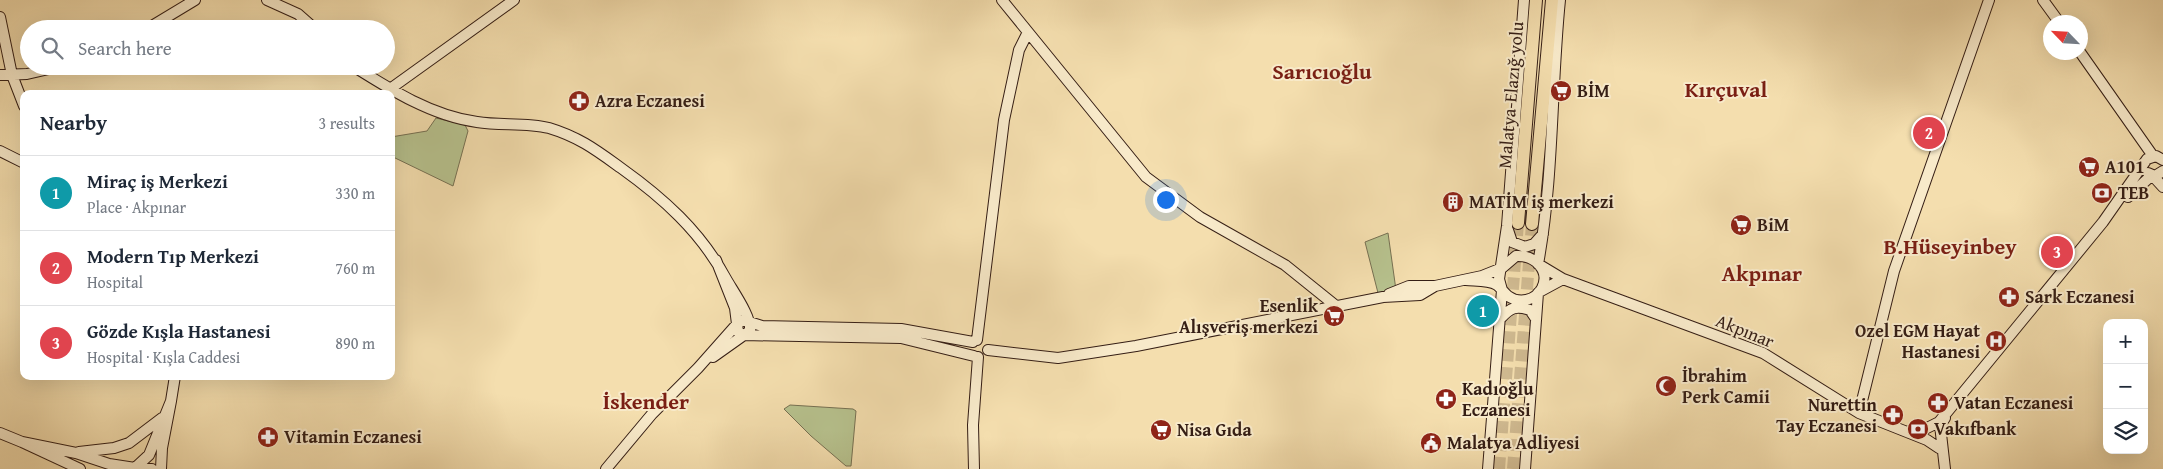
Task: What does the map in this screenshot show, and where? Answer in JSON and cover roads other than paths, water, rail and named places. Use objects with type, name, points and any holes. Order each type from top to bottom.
[{"type":"highway","name":"Malatya-Elazığ yolu","points":[[1513,225],[1536,0]]},
{"type":"highway","points":[[1532,224],[1552,0]]},
{"type":"main road","points":[[162,20],[194,0]]},
{"type":"main road","points":[[267,0],[298,14],[305,20]]},
{"type":"main road","points":[[389,90],[514,0]]},
{"type":"main road","points":[[1002,0],[1146,177],[1200,217],[1285,265],[1336,306]]},
{"type":"main road","points":[[1524,0],[1512,242],[1526,247],[1534,244],[1544,232]]},
{"type":"main road","points":[[1538,264],[1544,232],[1560,0]]},
{"type":"main road","points":[[1859,413],[1894,271],[1988,0]]},
{"type":"main road","points":[[2043,0],[2054,15]]},
{"type":"main road","points":[[0,17],[12,75],[20,96]]},
{"type":"main road","points":[[974,469],[973,425],[976,357],[971,349],[975,341],[1002,135],[1019,50],[1028,32]]},
{"type":"main road","points":[[1943,469],[1939,448],[1939,424],[2103,222],[2148,159],[2160,157],[2086,60]]},
{"type":"main road","points":[[0,75],[20,74]]},
{"type":"main road","points":[[366,75],[387,90]]},
{"type":"main road","points":[[395,94],[439,113],[476,122],[547,127],[586,142],[654,192],[682,218],[716,260],[751,324],[750,331],[698,368]]},
{"type":"main road","points":[[0,151],[20,161]]},
{"type":"main road","points":[[2145,165],[2147,171],[2163,187]]},
{"type":"main road","points":[[1906,432],[1925,429],[1939,424],[2132,191],[2152,175],[2158,175],[2163,171]]},
{"type":"main road","points":[[2132,191],[2148,184],[2163,187]]},
{"type":"main road","points":[[1488,469],[1501,318],[1502,290],[1499,279],[1513,225]]},
{"type":"main road","points":[[988,350],[1058,358],[1136,346],[1383,297],[1409,286],[1435,286],[1466,280],[1502,268],[1510,259],[1516,256],[1529,257],[1542,269],[1544,281],[1538,293],[1525,469]]},
{"type":"main road","points":[[606,469],[652,414],[698,368],[736,324],[743,320],[751,324],[808,329],[901,330],[986,342],[988,350],[984,356],[976,357],[956,350],[901,338],[744,335],[738,332],[736,324],[735,308],[716,260]]},
{"type":"main road","name":"Akpınar","points":[[1538,264],[1563,278],[1762,353],[1859,413],[1927,440],[1939,448]]},
{"type":"main road","points":[[1466,280],[1496,284],[1513,299],[1520,301],[1527,300],[1563,278]]},
{"type":"main road","points":[[1501,318],[1510,308],[1517,306],[1530,310],[1536,319]]},
{"type":"main road","points":[[161,469],[162,448],[174,380]]},
{"type":"main road","points":[[135,469],[149,455],[171,401]]},
{"type":"main road","points":[[76,452],[114,448],[129,443],[163,417]]},
{"type":"main road","points":[[1939,424],[1943,469]]},
{"type":"main road","points":[[0,433],[77,469]]},
{"type":"main road","points":[[22,442],[76,452],[109,464],[135,469],[152,469]]},
{"type":"tunnel","points":[[1499,469],[1518,223]]},
{"type":"tunnel","points":[[1513,469],[1532,224]]},
{"type":"place","name":"BİM","points":[[1561,91]]},
{"type":"place","name":"Azra Eczanesi","points":[[579,101]]},
{"type":"place","name":"Modern Tıp Merkezi","points":[[1929,133]]},
{"type":"place","name":"A101","points":[[2089,167]]},
{"type":"place","name":"TEB","points":[[2102,193]]},
{"type":"place","name":"MATİM iş merkezi","points":[[1453,202]]},
{"type":"place","name":"BiM","points":[[1741,225]]},
{"type":"place","name":"Gözde Kışla Hastanesi","points":[[2057,252]]},
{"type":"place","name":"Sark Eczanesi","points":[[2009,297]]},
{"type":"place","name":"Miraç iş Merkezi","points":[[1483,311]]},
{"type":"place","name":"Esenlik Alışveriş merkezi","points":[[1334,316]]},
{"type":"place","name":"Ozel EGM Hayat Hastanesi","points":[[1996,341]]},
{"type":"place","name":"İbrahim Perk Camii","points":[[1666,386]]},
{"type":"place","name":"Kadıoğlu Eczanesi","points":[[1446,399]]},
{"type":"place","name":"Vatan Eczanesi","points":[[1938,403]]},
{"type":"place","name":"Nurettin Tay Eczanesi","points":[[1893,415]]},
{"type":"place","name":"Vakıfbank","points":[[1918,429]]},
{"type":"place","name":"Nisa Gıda","points":[[1161,430]]},
{"type":"place","name":"Vitamin Eczanesi","points":[[268,437]]},
{"type":"place","name":"Malatya Adliyesi","points":[[1431,443]]},
{"type":"district","name":"Sarıcıoğlu","points":[[1322,71]]},
{"type":"district","name":"Kırçuval","points":[[1726,89]]},
{"type":"district","name":"B.Hüseyinbey","points":[[1950,246]]},
{"type":"district","name":"Akpınar","points":[[1762,273]]},
{"type":"district","name":"İskender","points":[[646,401]]}]
